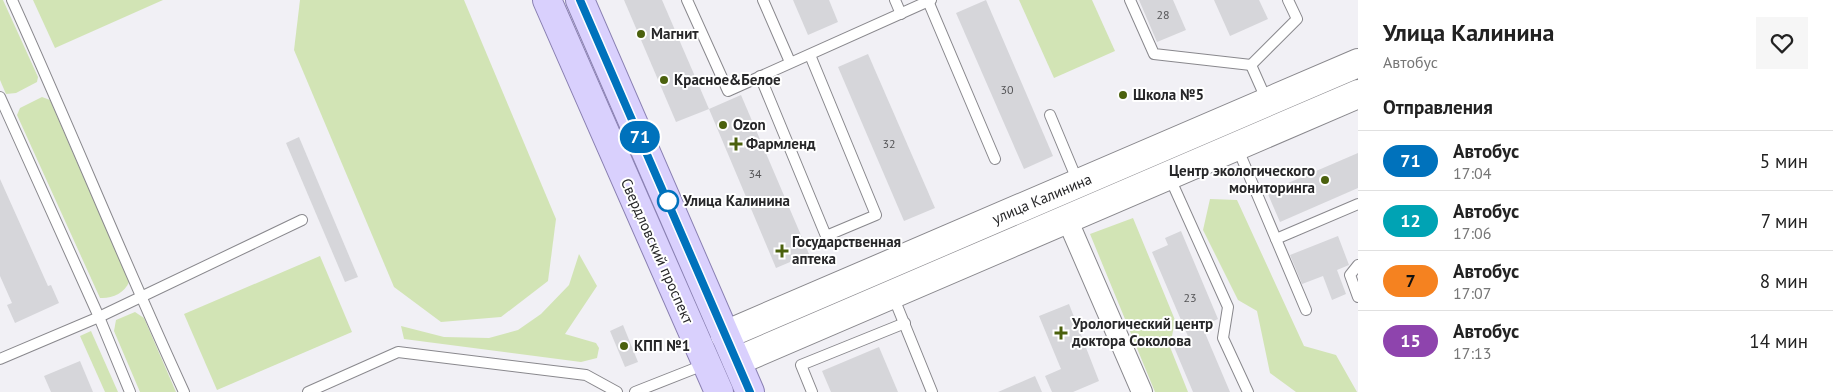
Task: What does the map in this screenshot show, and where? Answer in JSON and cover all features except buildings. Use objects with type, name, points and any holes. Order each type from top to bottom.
[{"type":"main road","name":"Свердловский проспект","points":[[547,0],[719,392]]},
{"type":"main road","name":"Свердловский проспект","points":[[580,0],[750,392]]},
{"type":"main road","name":"улица Калинина","points":[[725,335],[1358,63]]},
{"type":"main road","name":"улица Калинина","points":[[737,361],[1358,94]]},
{"type":"main road","points":[[706,363],[725,335]]},
{"type":"main road","points":[[706,363],[737,361]]},
{"type":"street","points":[[1067,219],[1142,392]]},
{"type":"lane","points":[[12,0],[50,83],[140,297],[184,392]]},
{"type":"lane","points":[[686,0],[728,91],[930,1],[995,160]]},
{"type":"lane","points":[[764,0],[790,62]]},
{"type":"lane","points":[[895,0],[901,14]]},
{"type":"lane","points":[[1130,0],[1154,54],[1251,65]]},
{"type":"lane","points":[[1251,65],[1297,19],[1288,0]]},
{"type":"lane","points":[[760,76],[826,236],[876,215],[810,55]]},
{"type":"lane","points":[[1251,65],[1267,102]]},
{"type":"lane","points":[[0,96],[130,392]]},
{"type":"lane","points":[[1050,115],[1078,183]]},
{"type":"lane","points":[[1237,146],[1306,310]]},
{"type":"lane","points":[[1168,175],[1228,307],[1223,338],[1248,392]]},
{"type":"lane","points":[[1276,239],[1358,204]]},
{"type":"lane","points":[[0,359],[98,317],[302,220]]},
{"type":"lane","points":[[1358,265],[1350,276],[1358,297]]},
{"type":"lane","points":[[892,294],[932,392]]},
{"type":"lane","points":[[812,392],[801,365],[904,323]]},
{"type":"lane","points":[[308,392],[398,352],[586,376],[617,392]]},
{"type":"lane","points":[[635,392],[706,363]]},
{"type":"green space","points":[[0,0],[3,0],[38,77],[37,82],[16,93],[6,94],[0,80]]},
{"type":"green space","points":[[33,0],[163,0],[55,48]]},
{"type":"green space","points":[[300,0],[464,0],[556,219],[548,281],[501,317],[441,322],[394,287],[294,50]]},
{"type":"green space","points":[[1019,0],[1092,0],[1115,51],[1054,78]]},
{"type":"green space","points":[[42,97],[50,100],[129,282],[121,292],[113,296],[100,298],[17,115],[20,108]]},
{"type":"green space","points":[[1210,199],[1237,200],[1304,346],[1336,355],[1357,392],[1296,392],[1270,373],[1257,311],[1238,300],[1203,230]]},
{"type":"green space","points":[[1133,218],[1175,320],[1170,347],[1188,392],[1155,392],[1090,234]]},
{"type":"green space","points":[[579,254],[597,286],[565,334],[596,343],[599,348],[597,358],[581,362],[404,339],[401,326],[444,337],[489,338],[518,330],[541,314],[569,285]]},
{"type":"green space","points":[[320,256],[352,332],[217,390],[184,314]]},
{"type":"green space","points":[[135,312],[144,318],[176,392],[140,392],[114,331],[116,320]]},
{"type":"green space","points":[[91,331],[118,392],[105,392],[80,336]]},
{"type":"bus line","name":"71","points":[[580,0],[750,392]]},
{"type":"place","name":"Магнит","points":[[641,34]]},
{"type":"place","name":"Красное&Белое","points":[[664,80]]},
{"type":"place","name":"Школа №5","points":[[1123,95]]},
{"type":"place","name":"Ozon","points":[[723,125]]},
{"type":"place","name":"Фармленд","points":[[736,144]]},
{"type":"place","name":"Центр экологического мониторинга","points":[[1325,180]]},
{"type":"place","name":"Улица Калинина","points":[[668,201]]},
{"type":"place","name":"Государственная аптека","points":[[782,251]]},
{"type":"place","name":"Урологический центр доктора Соколова","points":[[1061,333]]},
{"type":"place","name":"КПП №1","points":[[624,346]]}]
